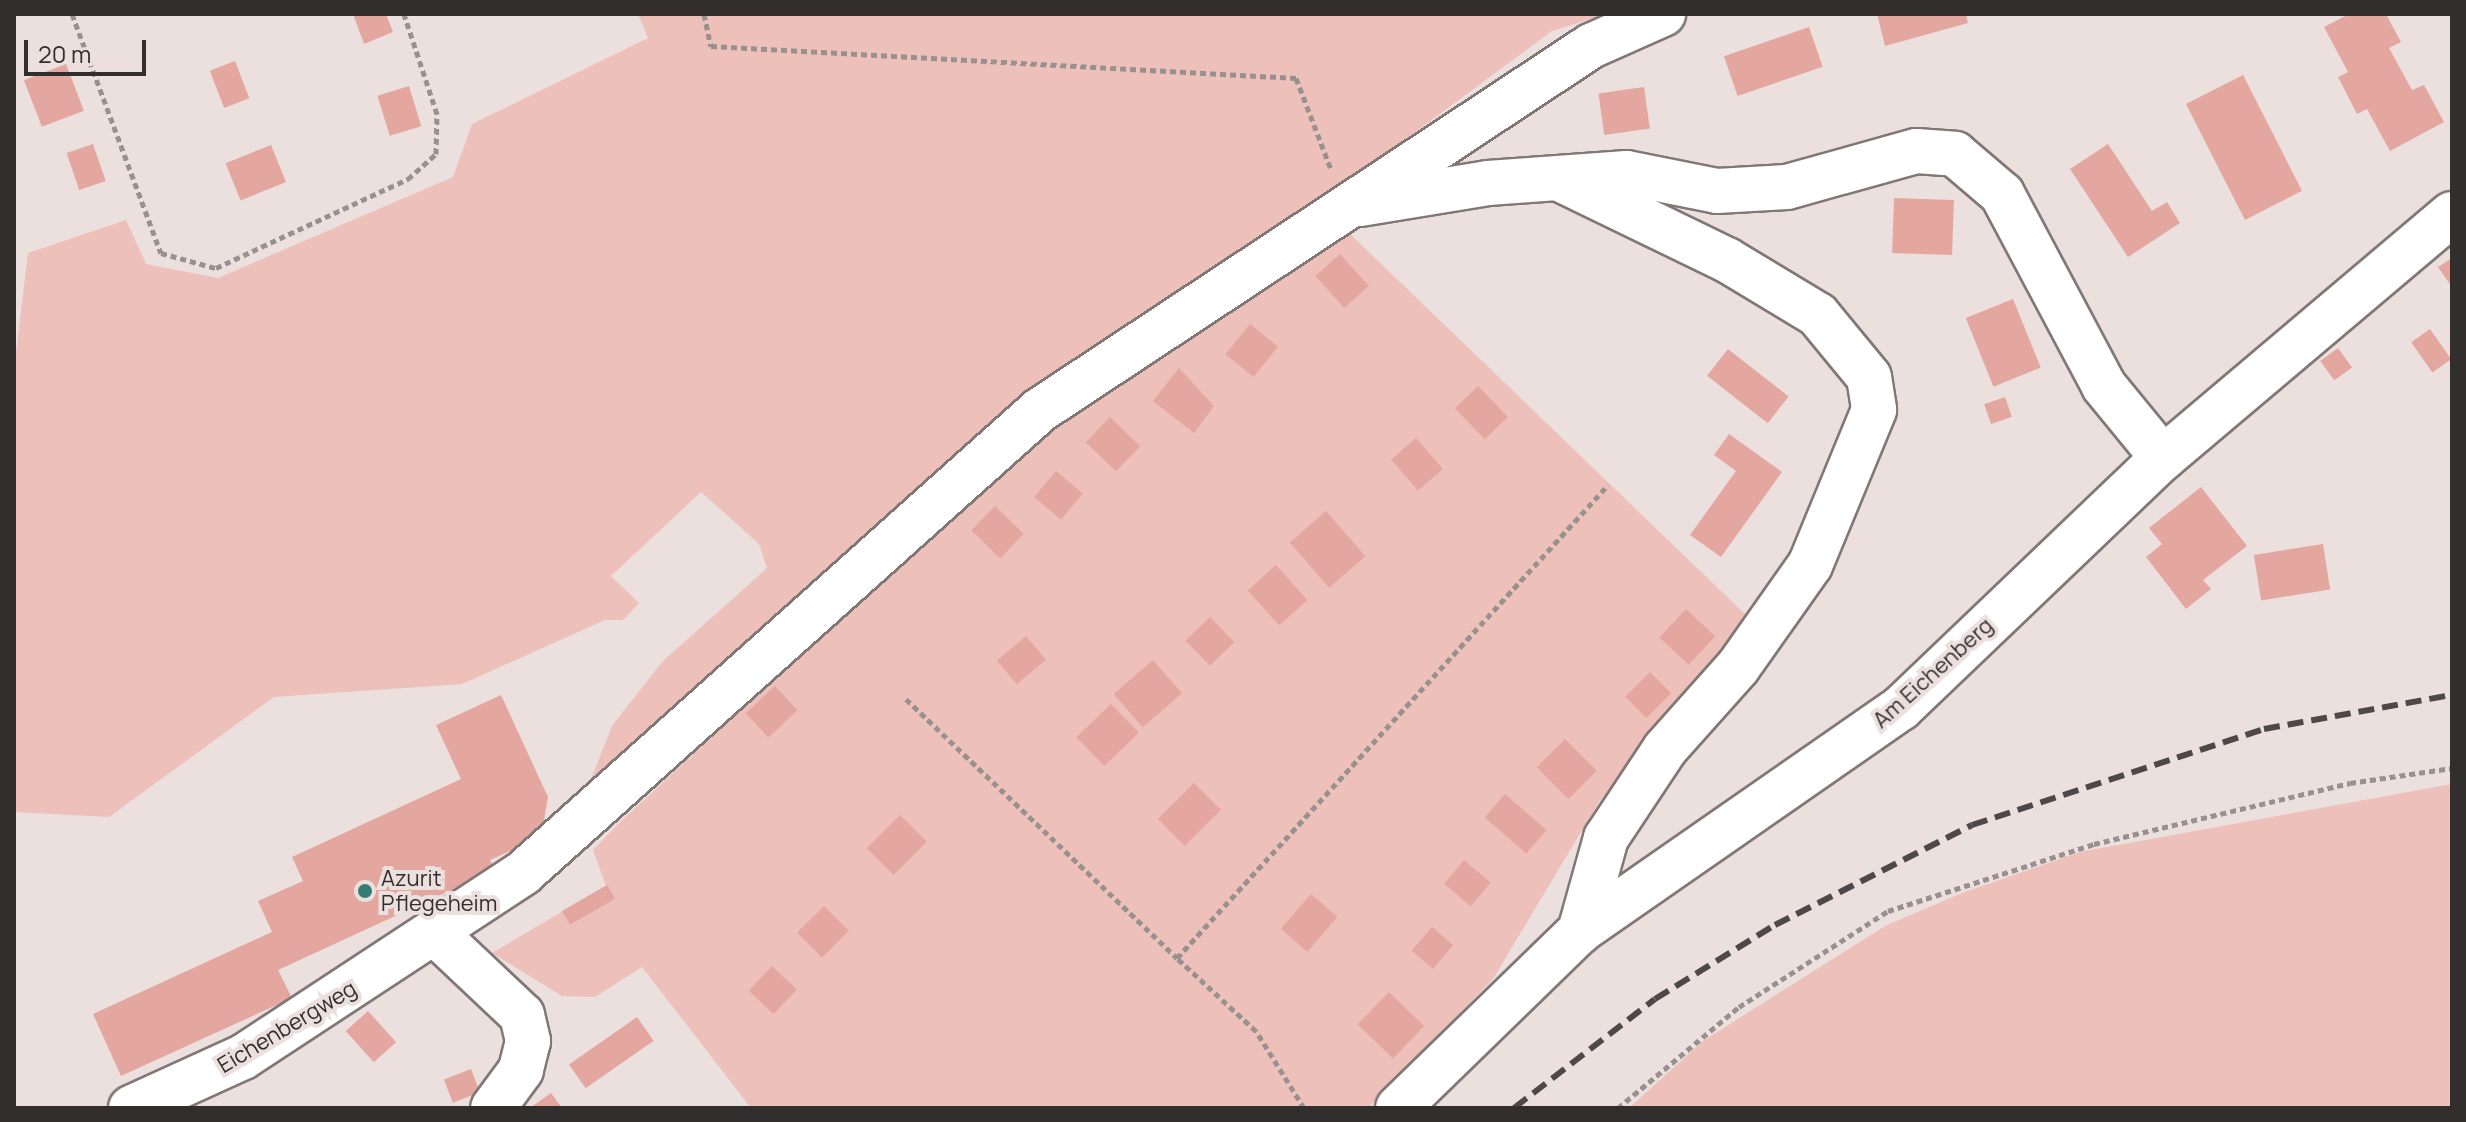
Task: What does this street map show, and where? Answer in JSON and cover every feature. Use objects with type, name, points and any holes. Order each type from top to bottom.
[{"type":"street","name":"Eichenbergweg","points":[[131,1108],[243,1057],[436,934],[578,827],[1040,410],[1340,193],[1591,46],[1663,14]]},
{"type":"street","points":[[1340,193],[1562,180],[1627,173],[1717,191],[1787,187],[1916,151],[1955,154],[2002,194],[2104,386],[2163,458]]},
{"type":"street","points":[[1562,180],[1727,260],[1818,315],[1869,377],[1874,410],[1810,565],[1738,667],[1665,749],[1606,838],[1580,931]]},
{"type":"street","name":"Am Eichenberg","points":[[1398,1108],[1580,931],[1901,708],[2163,458],[2452,214]]},
{"type":"street","points":[[436,934],[522,1015],[528,1041],[521,1070],[493,1108]]},
{"type":"path","points":[[72,14],[161,253],[216,268],[408,179],[436,154],[437,114],[404,14]]},
{"type":"path","points":[[704,14],[711,46],[1296,78],[1340,193]]},
{"type":"path","points":[[1177,958],[1608,485]]},
{"type":"path","points":[[906,699],[1256,1031],[1304,1108]]},
{"type":"path","points":[[1618,1108],[1739,1007],[1888,911],[2094,844],[2350,783],[2452,768]]},
{"type":"shaded area","points":[[638,14],[1606,14],[1552,31],[1040,409],[592,802],[591,779],[612,726],[662,662],[767,568],[759,544],[701,492],[611,576],[639,603],[623,620],[605,620],[462,684],[274,697],[109,817],[14,812],[14,369],[28,253],[126,220],[146,264],[218,278],[453,177],[472,124],[648,38]]},
{"type":"shaded area","points":[[1347,231],[1749,618],[1599,802],[1493,979],[1368,1108],[751,1108],[642,967],[595,997],[562,996],[492,953],[606,886],[593,850],[976,492],[1097,395]]},
{"type":"shaded area","points":[[2452,784],[2452,1108],[1629,1108],[1703,1041],[1885,926],[1962,893],[2080,852]]},
{"type":"building","points":[[353,14],[386,14],[393,32],[364,44]]},
{"type":"building","points":[[1877,14],[1966,14],[1968,23],[1885,46]]},
{"type":"building","points":[[2349,14],[2386,14],[2401,42],[2389,48],[2412,90],[2424,85],[2444,122],[2390,151],[2367,109],[2357,114],[2338,77],[2348,72],[2324,27]]},
{"type":"building","points":[[1809,27],[1823,67],[1738,96],[1724,56]]},
{"type":"building","points":[[235,61],[249,98],[224,108],[210,71]]},
{"type":"building","points":[[66,64],[84,111],[42,127],[24,80]]},
{"type":"building","points":[[2243,75],[2302,191],[2245,220],[2186,104]]},
{"type":"building","points":[[409,86],[421,126],[390,136],[377,96]]},
{"type":"building","points":[[1644,87],[1650,129],[1604,135],[1598,93]]},
{"type":"building","points":[[93,144],[106,181],[79,190],[67,153]]},
{"type":"building","points":[[2108,144],[2152,211],[2167,202],[2180,223],[2128,257],[2070,169]]},
{"type":"building","points":[[271,145],[286,182],[241,200],[226,163]]},
{"type":"building","points":[[1894,198],[1954,200],[1952,255],[1892,253]]},
{"type":"building","points":[[1340,254],[1369,286],[1344,308],[1315,276]]},
{"type":"building","points":[[2452,258],[2452,287],[2438,267]]},
{"type":"building","points":[[2013,299],[2041,368],[1993,387],[1966,318]]},
{"type":"building","points":[[1250,324],[1278,347],[1253,377],[1225,354]]},
{"type":"building","points":[[2430,329],[2451,359],[2432,373],[2411,342]]},
{"type":"building","points":[[2338,348],[2352,367],[2334,380],[2320,361]]},
{"type":"building","points":[[1728,349],[1789,396],[1768,423],[1707,376]]},
{"type":"building","points":[[1179,368],[1214,406],[1194,433],[1153,401]]},
{"type":"building","points":[[1478,386],[1508,417],[1485,439],[1455,408]]},
{"type":"building","points":[[2005,397],[2012,417],[1991,424],[1984,404]]},
{"type":"building","points":[[1110,417],[1140,446],[1116,471],[1086,442]]},
{"type":"building","points":[[1729,434],[1782,472],[1721,557],[1690,535],[1736,471],[1714,455]]},
{"type":"building","points":[[1416,438],[1443,469],[1418,491],[1391,460]]},
{"type":"building","points":[[1056,471],[1083,493],[1061,520],[1034,497]]},
{"type":"building","points":[[2201,487],[2247,546],[2203,580],[2211,589],[2186,609],[2146,557],[2162,544],[2149,528]]},
{"type":"building","points":[[995,506],[1024,534],[1000,558],[971,530]]},
{"type":"building","points":[[1326,511],[1365,556],[1329,588],[1290,542]]},
{"type":"building","points":[[2323,544],[2330,589],[2261,600],[2254,555]]},
{"type":"building","points":[[1276,565],[1307,600],[1279,625],[1248,590]]},
{"type":"building","points":[[1686,609],[1715,636],[1689,665],[1659,638]]},
{"type":"building","points":[[1210,617],[1234,642],[1210,666],[1186,641]]},
{"type":"building","points":[[1026,636],[1046,660],[1017,684],[997,660]]},
{"type":"building","points":[[1153,660],[1182,693],[1143,727],[1114,694]]},
{"type":"building","points":[[1650,672],[1671,693],[1646,718],[1625,697]]},
{"type":"building","points":[[775,686],[798,710],[768,737],[746,713]]},
{"type":"building","name":"Azurit Pflegeheim","points":[[501,695],[548,797],[541,837],[490,860],[495,870],[278,970],[292,998],[121,1076],[93,1014],[272,932],[258,901],[303,881],[292,857],[461,779],[436,725]]},
{"type":"building","points":[[1111,704],[1139,733],[1104,766],[1076,737]]},
{"type":"building","points":[[1565,739],[1597,771],[1569,799],[1537,767]]},
{"type":"building","points":[[1194,783],[1221,810],[1185,846],[1158,819]]},
{"type":"building","points":[[1505,794],[1547,830],[1526,853],[1485,817]]},
{"type":"building","points":[[900,815],[927,842],[894,875],[867,848]]},
{"type":"building","points":[[1464,860],[1491,882],[1471,906],[1444,884]]},
{"type":"building","points":[[607,885],[615,899],[570,925],[562,911]]},
{"type":"building","points":[[1311,894],[1337,917],[1307,952],[1281,929]]},
{"type":"building","points":[[824,906],[849,931],[822,958],[797,933]]},
{"type":"building","points":[[1432,927],[1453,945],[1433,969],[1412,950]]},
{"type":"building","points":[[772,966],[797,989],[774,1014],[749,991]]},
{"type":"building","points":[[1389,992],[1424,1026],[1393,1058],[1358,1024]]},
{"type":"building","points":[[368,1011],[396,1042],[374,1062],[346,1031]]},
{"type":"building","points":[[637,1017],[654,1041],[586,1088],[569,1065]]},
{"type":"building","points":[[471,1069],[480,1092],[453,1103],[444,1079]]},
{"type":"building","points":[[551,1093],[562,1108],[530,1108]]},
{"type":"railway","points":[[1514,1108],[1655,999],[1775,925],[1972,825],[2264,729],[2452,695]]},
{"type":"place","name":"Azurit Pflegeheim","points":[[365,891]]}]
